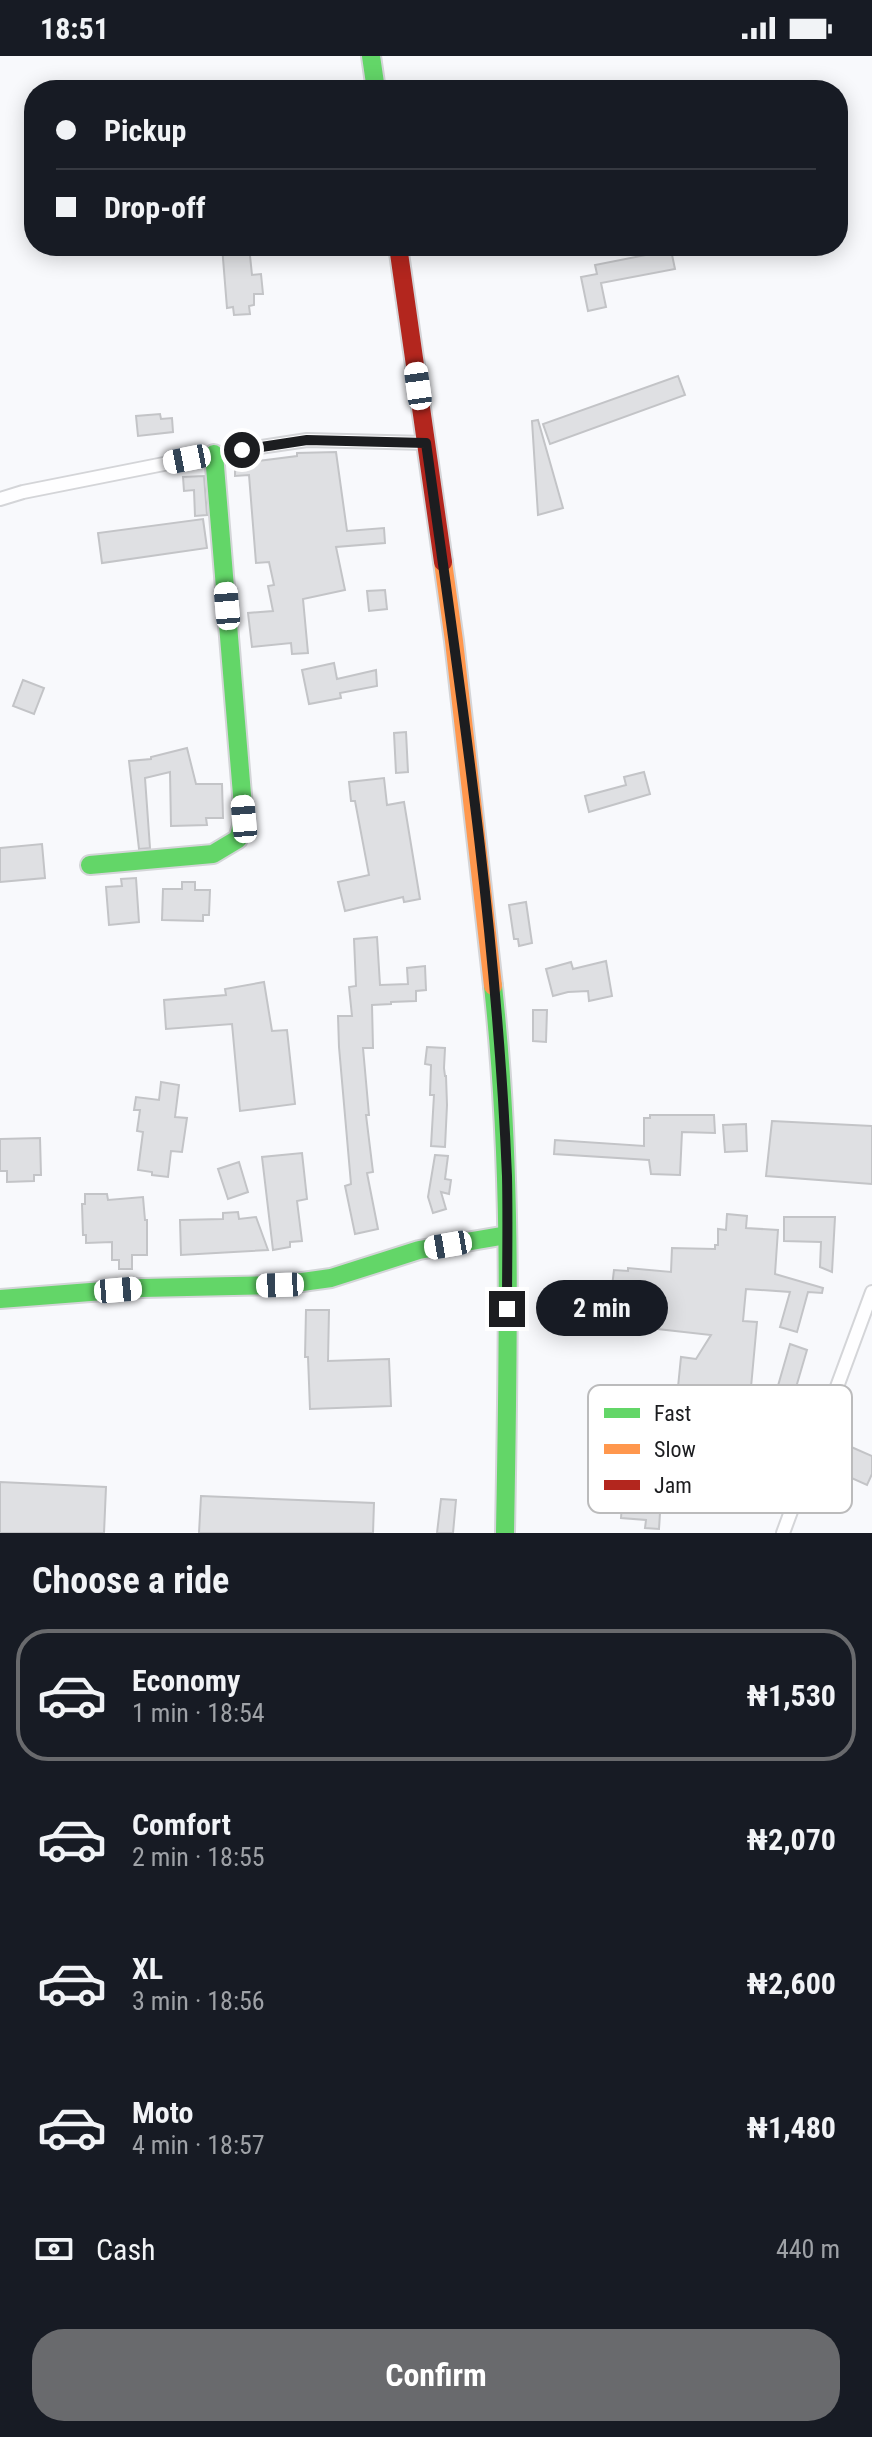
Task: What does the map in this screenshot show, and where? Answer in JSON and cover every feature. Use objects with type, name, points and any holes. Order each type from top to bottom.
[{"type":"main road","points":[[371,56],[375,80]]},
{"type":"main road","points":[[399,256],[454,641],[496,1015],[507,1179],[505,1533]]},
{"type":"main road","points":[[90,865],[213,854],[238,839],[244,819],[214,454]]},
{"type":"main road","points":[[0,1299],[142,1288],[292,1283],[331,1278],[419,1250],[507,1235]]},
{"type":"street","points":[[0,499],[214,454],[307,440],[426,443]]},
{"type":"street","points":[[842,1385],[868,1319],[872,1292]]},
{"type":"street","points":[[783,1533],[791,1513]]},
{"type":"building","points":[[223,256],[250,256],[252,275],[261,274],[263,294],[254,294],[254,305],[249,306],[250,314],[234,315],[233,307],[227,308]]},
{"type":"building","points":[[641,256],[672,256],[675,269],[601,283],[606,307],[588,311],[581,277],[597,274],[595,265]]},
{"type":"building","points":[[678,376],[685,395],[550,444],[543,424]]},
{"type":"building","points":[[160,414],[161,419],[172,418],[173,432],[138,436],[136,416]]},
{"type":"building","points":[[538,420],[563,508],[538,515],[532,421]]},
{"type":"building","points":[[336,452],[347,531],[384,528],[385,543],[336,547],[345,590],[303,599],[308,653],[292,654],[291,643],[252,647],[248,613],[273,611],[268,586],[274,585],[269,562],[256,563],[249,475],[235,476],[235,464],[297,456],[297,453]]},
{"type":"building","points":[[204,476],[207,515],[195,516],[194,490],[184,491],[183,477]]},
{"type":"building","points":[[203,519],[207,548],[102,563],[98,533]]},
{"type":"building","points":[[385,590],[387,609],[369,611],[367,591]]},
{"type":"building","points":[[334,663],[337,679],[376,670],[377,686],[340,693],[341,698],[309,704],[302,670]]},
{"type":"building","points":[[23,680],[44,688],[34,714],[13,706]]},
{"type":"building","points":[[406,732],[408,772],[396,773],[394,733]]},
{"type":"building","points":[[187,748],[196,784],[222,784],[223,818],[206,818],[207,825],[171,826],[170,772],[145,778],[150,848],[139,849],[129,761],[151,759]]},
{"type":"building","points":[[644,772],[650,794],[589,812],[585,796],[626,785],[624,777]]},
{"type":"building","points":[[384,778],[387,805],[404,802],[420,899],[404,902],[403,897],[345,911],[338,882],[369,875],[349,782]]},
{"type":"building","points":[[42,844],[45,878],[0,882],[0,848]]},
{"type":"building","points":[[136,878],[139,922],[109,925],[106,887],[122,886],[121,879]]},
{"type":"building","points":[[182,882],[195,882],[195,890],[210,890],[209,915],[203,915],[203,921],[162,920],[163,889],[182,889]]},
{"type":"building","points":[[526,902],[532,943],[519,946],[518,939],[514,939],[509,905]]},
{"type":"building","points":[[377,937],[380,985],[408,984],[407,968],[425,966],[426,990],[416,991],[416,1001],[372,1005],[373,1048],[363,1048],[373,1172],[367,1173],[378,1229],[355,1234],[345,1186],[351,1184],[338,1016],[352,1016],[349,987],[356,986],[354,939]]},
{"type":"building","points":[[606,961],[612,996],[589,1001],[588,991],[553,996],[546,969],[571,962],[573,969]]},
{"type":"building","points":[[264,982],[272,1031],[287,1030],[295,1104],[240,1111],[232,1024],[166,1029],[164,1000],[226,995],[225,989]]},
{"type":"building","points":[[533,1010],[547,1010],[546,1042],[533,1041]]},
{"type":"building","points":[[427,1047],[445,1048],[445,1147],[431,1146],[434,1095],[430,1095],[431,1065],[425,1064]]},
{"type":"building","points":[[161,1082],[179,1085],[175,1117],[187,1118],[182,1152],[171,1151],[168,1177],[138,1170],[143,1132],[137,1131],[140,1110],[134,1110],[136,1097],[159,1100]]},
{"type":"building","points":[[650,1115],[714,1115],[715,1133],[682,1132],[680,1175],[651,1174],[649,1160],[554,1154],[555,1140],[644,1146],[644,1118],[650,1118]]},
{"type":"building","points":[[772,1121],[872,1126],[872,1184],[766,1176]]},
{"type":"building","points":[[746,1124],[747,1151],[725,1152],[723,1125]]},
{"type":"building","points":[[40,1138],[41,1175],[34,1175],[34,1181],[7,1182],[7,1171],[0,1171],[0,1139]]},
{"type":"building","points":[[302,1153],[307,1199],[297,1201],[302,1241],[290,1242],[290,1247],[273,1250],[262,1157]]},
{"type":"building","points":[[435,1155],[448,1156],[445,1179],[451,1180],[449,1194],[441,1192],[446,1209],[433,1213],[428,1197]]},
{"type":"building","points":[[239,1162],[248,1192],[228,1199],[218,1169]]},
{"type":"building","points":[[85,1194],[107,1194],[108,1200],[143,1197],[147,1220],[147,1255],[132,1255],[132,1269],[119,1269],[119,1260],[112,1260],[112,1242],[86,1243],[82,1204],[85,1204]]},
{"type":"building","points":[[238,1212],[239,1219],[256,1217],[268,1250],[181,1255],[180,1220],[223,1219],[223,1213]]},
{"type":"building","points":[[727,1214],[747,1216],[746,1228],[778,1230],[775,1274],[823,1288],[822,1293],[808,1292],[797,1332],[780,1327],[790,1292],[746,1289],[743,1321],[757,1322],[751,1385],[678,1385],[681,1357],[696,1359],[711,1335],[622,1325],[622,1321],[608,1320],[614,1270],[628,1271],[628,1268],[671,1272],[672,1248],[715,1249],[718,1229],[726,1230]]},
{"type":"building","points":[[784,1217],[835,1217],[832,1272],[820,1267],[821,1242],[784,1241]]},
{"type":"building","points":[[306,1310],[329,1310],[328,1361],[389,1359],[391,1406],[310,1409],[308,1357],[305,1357]]},
{"type":"building","points":[[790,1344],[807,1350],[797,1385],[778,1385]]},
{"type":"building","points":[[852,1447],[872,1456],[872,1474],[867,1485],[852,1478]]},
{"type":"building","points":[[0,1482],[106,1487],[104,1533],[0,1533]]},
{"type":"building","points":[[201,1496],[374,1503],[373,1533],[199,1533]]},
{"type":"building","points":[[441,1499],[456,1500],[453,1533],[437,1533]]},
{"type":"building","points":[[621,1513],[660,1513],[659,1529],[645,1528],[646,1520],[621,1518]]},
{"type":"traffic: fast","points":[[371,56],[375,80]]},
{"type":"traffic: fast","points":[[90,865],[213,854],[238,839],[244,819],[214,454]]},
{"type":"traffic: fast","points":[[493,986],[506,1191],[508,1328],[505,1533]]},
{"type":"traffic: fast","points":[[0,1299],[142,1288],[280,1285],[331,1278],[419,1250],[507,1235]]},
{"type":"traffic: slow","points":[[443,562],[493,986]]},
{"type":"traffic: jam","points":[[399,256],[443,562]]},
{"type":"route","points":[[242,450],[307,440],[426,443],[475,813],[499,1044],[507,1179],[507,1309]]}]
